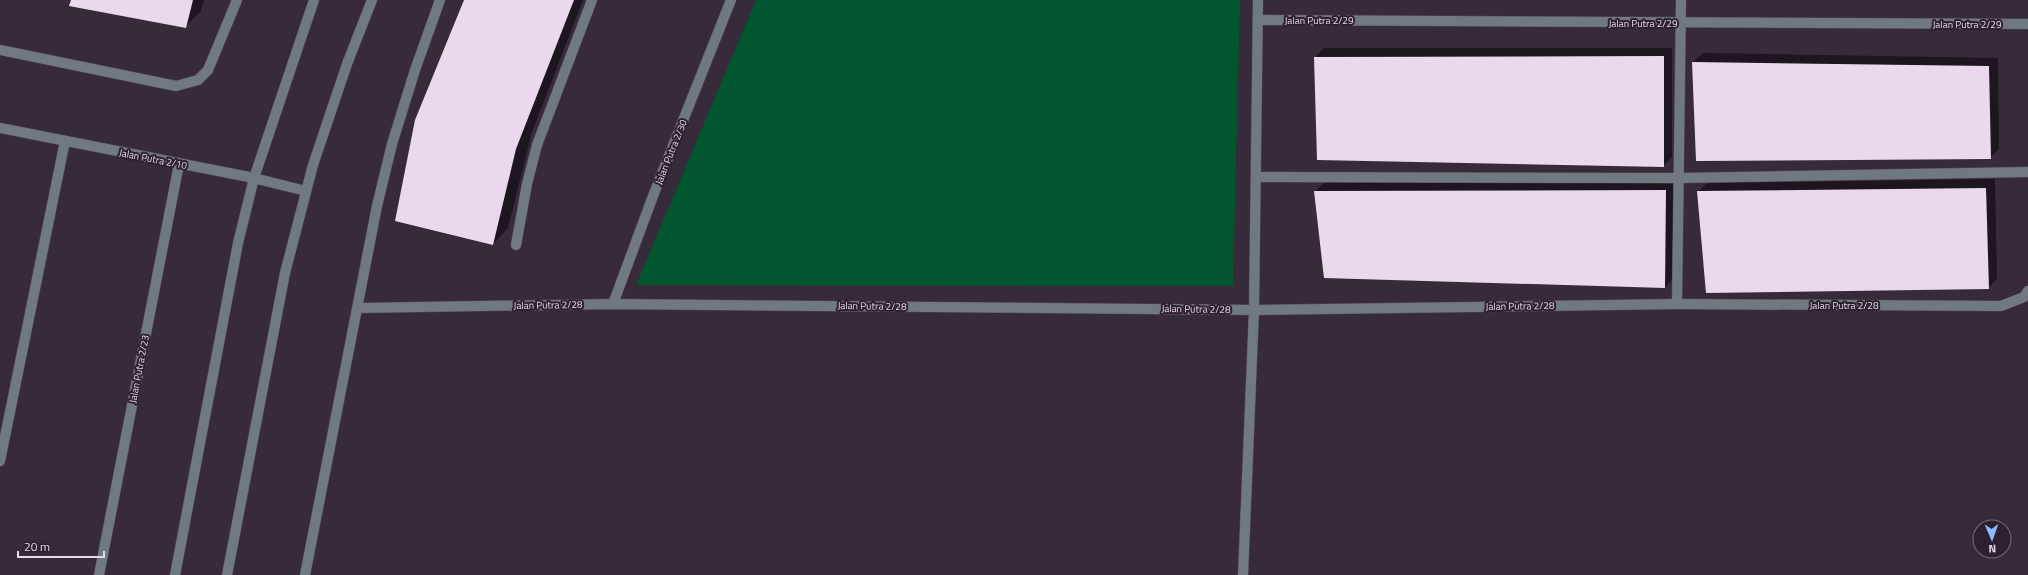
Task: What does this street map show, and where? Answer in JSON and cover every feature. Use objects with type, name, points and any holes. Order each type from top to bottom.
[{"type":"street","points":[[0,50],[176,86],[198,80],[208,70],[236,0]]},
{"type":"street","points":[[175,575],[238,243],[254,178],[314,0]]},
{"type":"street","points":[[227,575],[285,273],[313,165],[347,64],[372,0]]},
{"type":"street","points":[[305,575],[377,206],[392,144],[415,70],[440,0]]},
{"type":"street","points":[[516,245],[527,184],[537,145],[592,0]]},
{"type":"street","name":"Jalan Putra 2/30","points":[[613,304],[653,196],[731,0]]},
{"type":"street","points":[[1243,575],[1254,310],[1258,0]]},
{"type":"street","points":[[1677,304],[1681,0]]},
{"type":"street","name":"Jalan Putra 2/29","points":[[1258,20],[2028,24]]},
{"type":"street","name":"Jalan Putra 2/10","points":[[0,128],[254,178],[306,191]]},
{"type":"street","points":[[0,461],[65,141]]},
{"type":"street","name":"Jalan Putra 2/23","points":[[99,575],[179,164]]},
{"type":"street","points":[[1256,177],[1679,178],[2028,172]]},
{"type":"street","name":"Jalan Putra 2/28","points":[[358,308],[613,304],[1254,310],[1677,304],[2001,306],[2024,297],[2028,290]]},
{"type":"green space","points":[[756,0],[1240,0],[1233,286],[636,285]]},
{"type":"building","points":[[71,0],[193,0],[186,28],[69,6]]},
{"type":"building","points":[[464,0],[574,0],[516,149],[493,245],[395,221],[415,120]]},
{"type":"building","points":[[1664,56],[1664,167],[1317,160],[1314,57]]},
{"type":"building","points":[[1692,62],[1989,66],[1991,159],[1696,161]]},
{"type":"building","points":[[1986,188],[1989,289],[1706,293],[1697,191]]},
{"type":"building","points":[[1666,190],[1665,288],[1324,278],[1314,191]]}]
